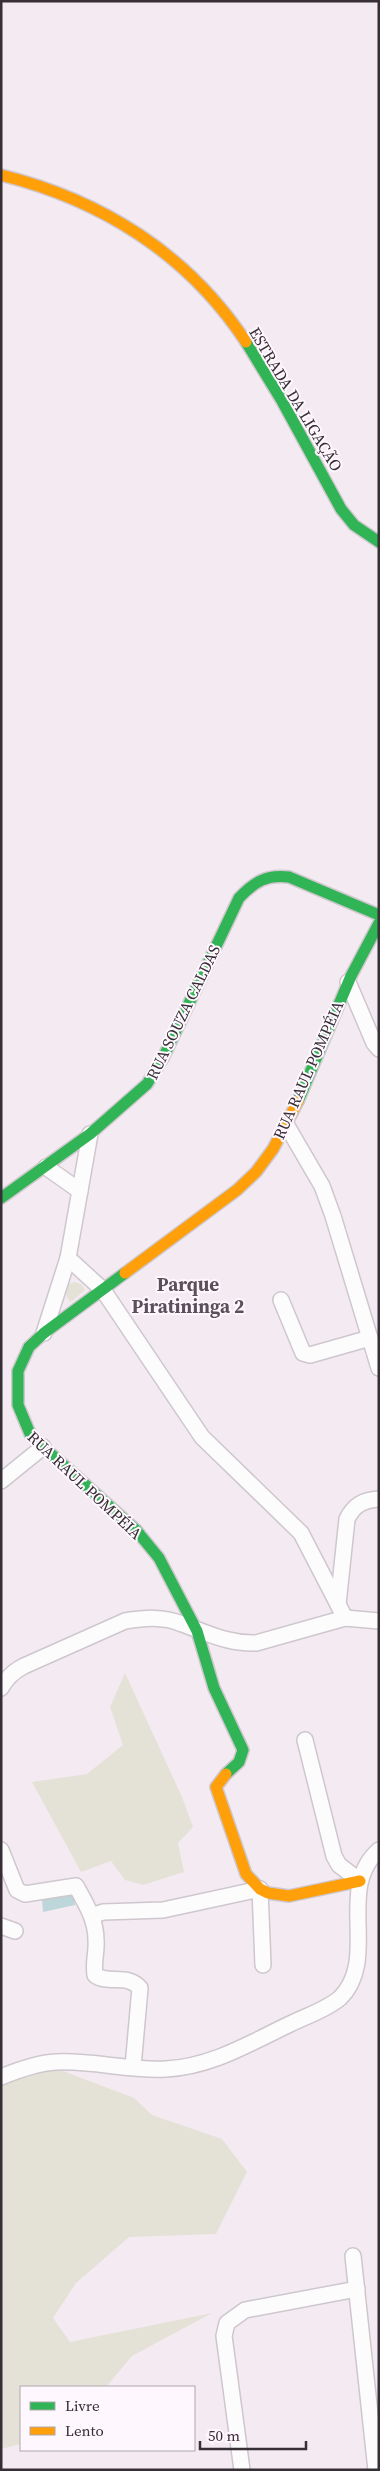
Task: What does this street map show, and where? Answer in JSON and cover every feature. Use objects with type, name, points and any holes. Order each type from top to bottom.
[{"type":"street","name":"ESTRADA DA LIGAÇÃO","points":[[1,175],[32,181],[70,194],[120,221],[164,252],[214,300],[243,338],[272,384],[341,509],[354,525],[379,542]]},
{"type":"street","name":"RUA SOUZA CALDAS","points":[[1,1198],[90,1134],[138,1094],[151,1078],[164,1056],[232,911],[249,887],[261,879],[274,875],[289,878],[379,915]]},
{"type":"street","name":"RUA RAUL POMPÉIA","points":[[260,1889],[246,1874],[216,1787],[221,1779],[238,1765],[242,1750],[214,1688],[197,1631],[159,1558],[136,1530],[43,1447],[22,1423],[16,1390],[17,1376],[21,1362],[28,1349],[44,1333],[248,1182],[263,1164],[287,1126],[348,982],[379,923]]},
{"type":"street","points":[[348,982],[374,1043],[379,1049]]},
{"type":"street","points":[[287,1126],[322,1186],[333,1216],[379,1368]]},
{"type":"street","points":[[44,1333],[68,1258],[90,1134]]},
{"type":"street","points":[[46,1167],[80,1191]]},
{"type":"street","points":[[68,1258],[104,1290],[202,1437],[301,1533],[345,1618]]},
{"type":"street","points":[[281,1300],[302,1353],[310,1355],[370,1338]]},
{"type":"street","points":[[1,1481],[43,1447]]},
{"type":"street","points":[[338,1604],[347,1519],[352,1510],[360,1503],[379,1499]]},
{"type":"street","points":[[3,1680],[24,1666],[125,1621],[142,1618],[168,1620],[227,1641],[256,1642],[345,1618],[379,1621]]},
{"type":"street","points":[[305,1740],[334,1856],[339,1865],[360,1881]]},
{"type":"street","points":[[1,1850],[17,1890],[25,1894],[76,1886],[92,1916],[96,1941],[93,1960],[95,1975],[100,1979],[122,1979],[135,1982],[140,1988],[133,2067]]},
{"type":"street","points":[[1,2077],[22,2069],[56,2062],[180,2068],[211,2061],[330,2006],[350,1987],[356,1974],[359,1959],[360,1881],[364,1868],[379,1850]]},
{"type":"street","points":[[92,1916],[103,1912],[163,1910],[260,1889],[268,1893],[289,1896],[360,1881]]},
{"type":"street","points":[[260,1889],[263,1965]]},
{"type":"street","points":[[353,2256],[376,2470]]},
{"type":"street","points":[[242,2470],[224,2336],[227,2323],[245,2310],[357,2289]]},
{"type":"shaded area","points":[[71,1283],[81,1284],[85,1290],[71,1302],[68,1299],[66,1290]]},
{"type":"shaded area","points":[[125,1673],[182,1797],[193,1827],[178,1843],[184,1872],[143,1885],[125,1880],[111,1861],[81,1872],[32,1782],[87,1774],[123,1745],[110,1707]]},
{"type":"shaded area","points":[[55,2068],[134,2098],[152,2115],[222,2139],[247,2172],[216,2234],[129,2237],[76,2283],[53,2318],[70,2342],[212,2313],[132,2356],[107,2386],[20,2386],[20,2444],[1,2449],[1,2085]]},
{"type":"water","points":[[73,1892],[75,1905],[43,1912],[42,1898]]},
{"type":"traffic: fast","points":[[246,342],[282,401],[341,509],[354,525],[379,542]]},
{"type":"traffic: fast","points":[[1,1198],[90,1134],[147,1084],[164,1056],[239,898],[250,888],[267,878],[289,877],[379,915]]},
{"type":"traffic: fast","points":[[298,1101],[351,976],[379,923]]},
{"type":"traffic: fast","points":[[125,1273],[44,1333],[29,1347],[18,1371],[18,1405],[31,1436],[136,1530],[159,1558],[197,1631],[214,1688],[243,1750],[239,1762],[226,1774]]},
{"type":"traffic: slow","points":[[1,175],[74,199],[140,235],[170,257],[197,282],[223,311],[246,342]]},
{"type":"traffic: slow","points":[[125,1273],[237,1190],[256,1172],[273,1149],[298,1101]]},
{"type":"traffic: slow","points":[[226,1774],[216,1787],[246,1874],[260,1889],[268,1893],[289,1896],[360,1881]]},
{"type":"district","name":"Parque Piratininga 2","points":[[188,1295]]}]
